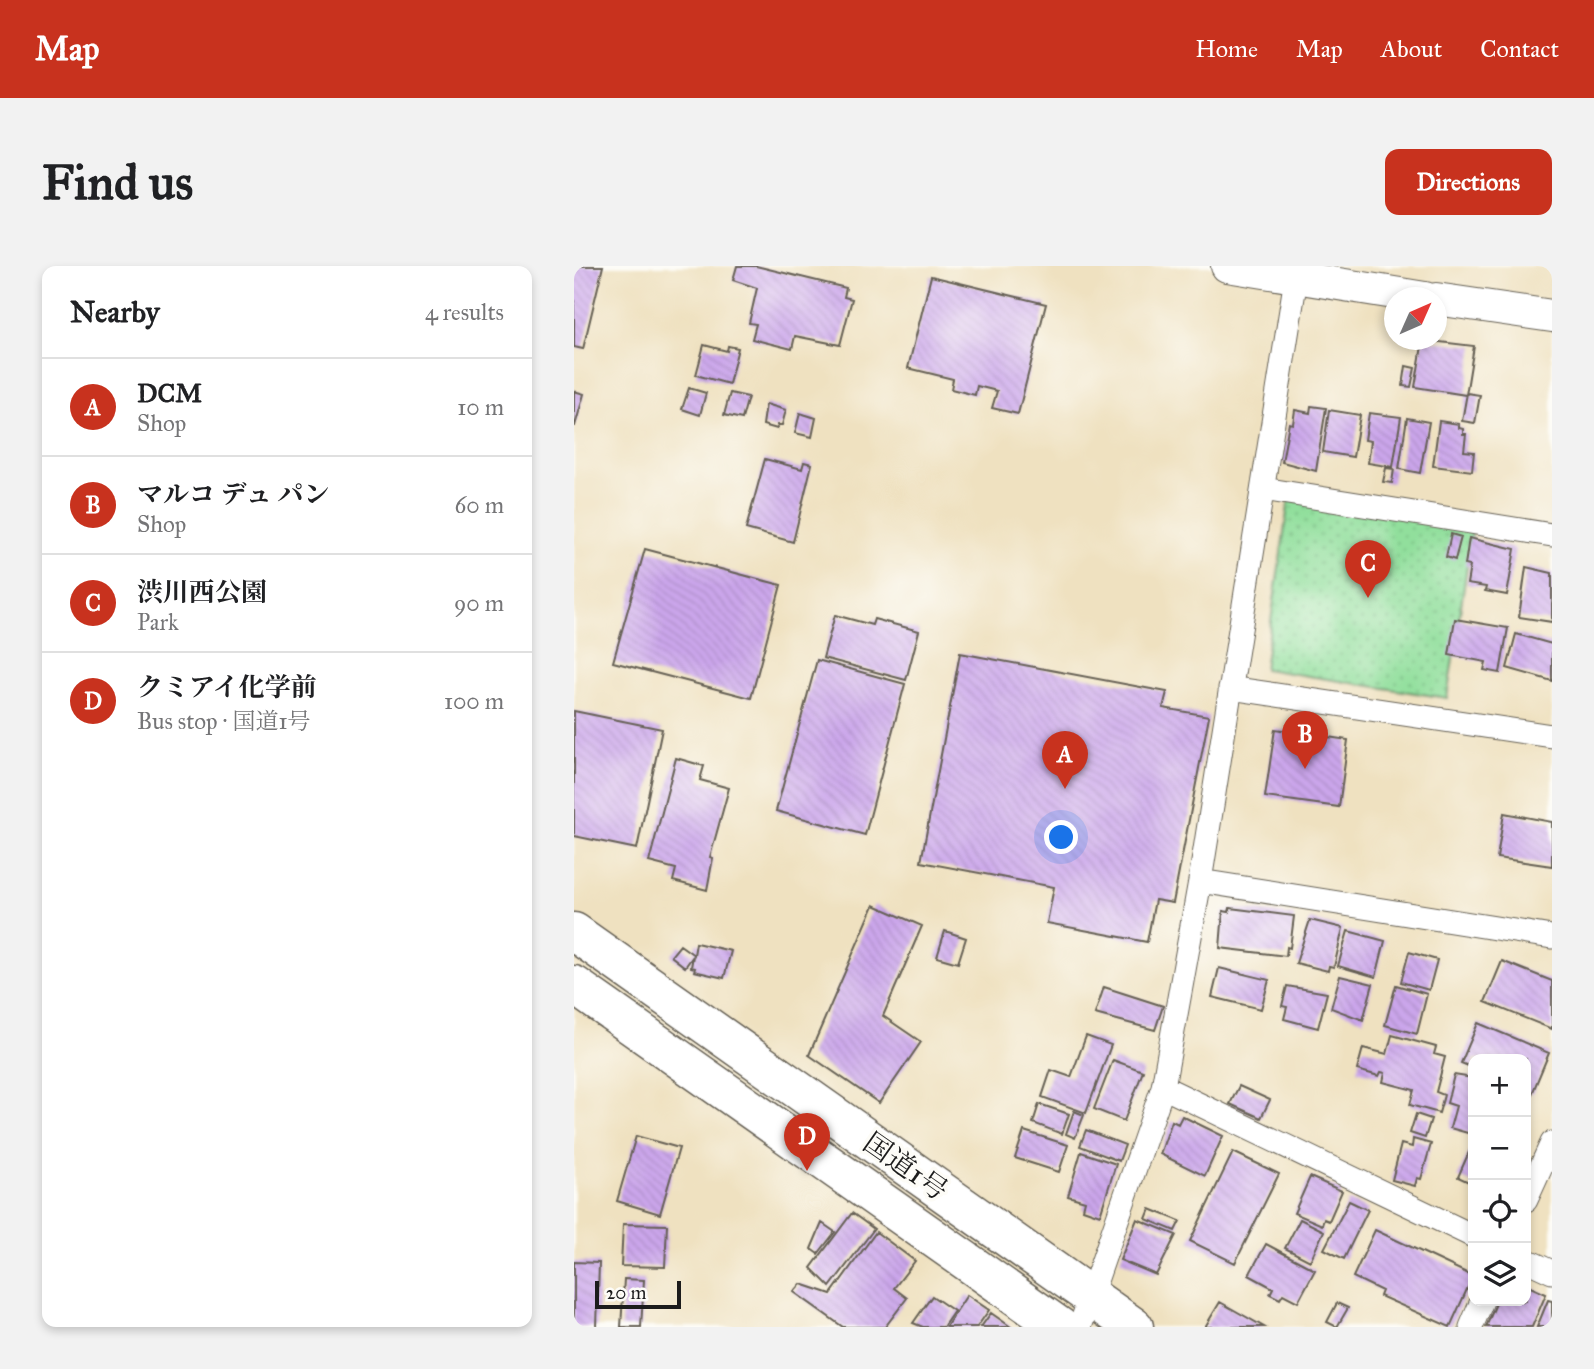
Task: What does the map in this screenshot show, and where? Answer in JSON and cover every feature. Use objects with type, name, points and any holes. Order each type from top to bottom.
[{"type":"highway","name":"国道1号","points":[[574,932],[1084,1311],[1135,1327]]},
{"type":"highway","name":"国道1号","points":[[574,985],[1060,1327]]},
{"type":"street","points":[[1227,266],[1384,292]]},
{"type":"street","points":[[1084,1311],[1163,1087],[1200,881],[1296,278]]},
{"type":"street","points":[[1447,300],[1552,316]]},
{"type":"street","points":[[1263,489],[1552,535]]},
{"type":"street","points":[[1230,688],[1552,736]]},
{"type":"street","points":[[1200,881],[1552,937]]},
{"type":"street","points":[[1163,1087],[1468,1234]]},
{"type":"street","points":[[1531,1189],[1552,1143]]},
{"type":"street","points":[[1531,1262],[1552,1272]]},
{"type":"street","points":[[1471,1327],[1480,1306]]},
{"type":"green space","points":[[1289,499],[1473,527],[1447,698],[1264,669]]},
{"type":"building","points":[[574,266],[603,266],[583,349],[574,347]]},
{"type":"building","points":[[737,266],[756,266],[846,288],[844,297],[852,299],[840,345],[795,336],[792,349],[752,339],[756,324],[749,323],[757,288],[733,280]]},
{"type":"building","points":[[931,276],[1046,304],[1018,414],[992,408],[997,391],[977,386],[975,395],[951,389],[953,379],[908,368]]},
{"type":"building","points":[[1447,343],[1474,346],[1466,395],[1415,387],[1421,350],[1447,350]]},
{"type":"building","points":[[704,345],[727,351],[728,346],[738,348],[729,384],[696,375]]},
{"type":"building","points":[[1406,366],[1415,368],[1411,387],[1403,386]]},
{"type":"building","points":[[689,388],[706,393],[700,415],[682,409]]},
{"type":"building","points":[[574,391],[584,394],[575,426],[574,426]]},
{"type":"building","points":[[730,393],[748,397],[742,419],[724,415]]},
{"type":"building","points":[[1467,393],[1480,395],[1475,423],[1462,421]]},
{"type":"building","points":[[766,404],[786,410],[782,425],[778,425],[777,429],[763,425]]},
{"type":"building","points":[[1311,406],[1326,408],[1316,471],[1282,462],[1289,423],[1293,424],[1295,410],[1310,413]]},
{"type":"building","points":[[1329,410],[1360,415],[1353,457],[1323,452]]},
{"type":"building","points":[[800,413],[816,418],[812,437],[795,433]]},
{"type":"building","points":[[1369,413],[1401,417],[1393,467],[1368,463],[1371,441],[1365,440]]},
{"type":"building","points":[[1407,418],[1429,422],[1420,473],[1399,469]]},
{"type":"building","points":[[1439,421],[1459,424],[1459,428],[1463,429],[1463,434],[1466,434],[1464,451],[1474,452],[1472,471],[1433,466]]},
{"type":"building","points":[[765,459],[802,469],[804,462],[812,464],[793,542],[746,529]]},
{"type":"building","points":[[1386,468],[1394,469],[1392,483],[1383,482]]},
{"type":"building","points":[[1451,534],[1461,537],[1455,560],[1446,557]]},
{"type":"building","points":[[1469,538],[1515,549],[1507,595],[1485,591],[1486,587],[1467,584],[1470,566],[1465,565]]},
{"type":"building","points":[[645,549],[781,585],[751,698],[613,662]]},
{"type":"building","points":[[1526,567],[1552,573],[1552,622],[1519,617]]},
{"type":"building","points":[[835,615],[872,625],[874,619],[919,631],[906,680],[823,658]]},
{"type":"building","points":[[1455,619],[1508,628],[1500,673],[1484,670],[1486,662],[1449,655]]},
{"type":"building","points":[[1516,634],[1552,644],[1552,681],[1507,668]]},
{"type":"building","points":[[960,653],[1167,692],[1163,708],[1209,716],[1173,903],[1155,900],[1147,942],[1047,923],[1054,887],[921,862]]},
{"type":"building","points":[[817,660],[905,684],[865,835],[776,811]]},
{"type":"building","points":[[574,711],[662,729],[637,849],[574,836]]},
{"type":"building","points":[[1275,729],[1348,740],[1339,807],[1265,797]]},
{"type":"building","points":[[676,758],[704,766],[700,780],[729,788],[710,857],[713,858],[707,890],[673,881],[676,869],[649,862]]},
{"type":"building","points":[[1504,813],[1552,822],[1552,866],[1497,858]]},
{"type":"building","points":[[874,905],[922,926],[883,1016],[921,1042],[879,1103],[809,1055]]},
{"type":"building","points":[[1230,908],[1294,916],[1290,948],[1287,947],[1286,956],[1220,948],[1223,911],[1229,912]]},
{"type":"building","points":[[1310,920],[1343,928],[1334,967],[1329,966],[1328,971],[1296,963]]},
{"type":"building","points":[[945,931],[966,938],[958,963],[937,957]]},
{"type":"building","points":[[1348,931],[1385,941],[1376,977],[1338,966]]},
{"type":"building","points":[[696,943],[731,951],[724,978],[694,971],[695,968],[691,967],[693,956],[685,967],[671,956],[680,945],[694,955]]},
{"type":"building","points":[[1409,952],[1437,960],[1429,990],[1401,982]]},
{"type":"building","points":[[1502,961],[1552,981],[1552,1029],[1485,1002]]},
{"type":"building","points":[[1219,968],[1269,980],[1261,1009],[1212,997]]},
{"type":"building","points":[[1340,976],[1373,984],[1363,1020],[1331,1008]]},
{"type":"building","points":[[1396,985],[1427,994],[1417,1034],[1385,1025]]},
{"type":"building","points":[[1287,986],[1327,993],[1318,1028],[1284,1019],[1287,1007],[1282,1006]]},
{"type":"building","points":[[1104,987],[1163,1006],[1155,1030],[1095,1014]]},
{"type":"building","points":[[1478,1023],[1549,1053],[1532,1094],[1531,1054],[1468,1054],[1468,1066],[1461,1063]]},
{"type":"building","points":[[1392,1035],[1436,1047],[1434,1054],[1445,1057],[1436,1092],[1444,1095],[1439,1113],[1410,1105],[1414,1090],[1383,1082],[1385,1073],[1381,1072],[1379,1076],[1357,1070],[1363,1048],[1387,1054]]},
{"type":"building","points":[[1086,1036],[1111,1045],[1086,1113],[1042,1097],[1051,1070],[1071,1077]]},
{"type":"building","points":[[1113,1060],[1143,1071],[1124,1121],[1094,1109]]},
{"type":"building","points":[[1454,1075],[1468,1077],[1468,1133],[1450,1128],[1456,1106],[1447,1103]]},
{"type":"building","points":[[1239,1086],[1270,1100],[1261,1118],[1230,1104]]},
{"type":"building","points":[[1039,1104],[1069,1114],[1062,1134],[1033,1123]]},
{"type":"building","points":[[1074,1111],[1084,1115],[1075,1138],[1066,1134]]},
{"type":"building","points":[[1416,1114],[1431,1119],[1425,1138],[1410,1133]]},
{"type":"building","points":[[1182,1116],[1223,1136],[1205,1176],[1160,1154],[1172,1121],[1178,1124]]},
{"type":"building","points":[[1086,1130],[1125,1145],[1119,1161],[1080,1146]]},
{"type":"building","points":[[1024,1131],[1068,1145],[1059,1172],[1015,1158]]},
{"type":"building","points":[[636,1136],[679,1148],[660,1214],[617,1201]]},
{"type":"building","points":[[1413,1139],[1431,1144],[1421,1179],[1417,1178],[1415,1186],[1392,1180],[1401,1144],[1412,1147]]},
{"type":"building","points":[[1081,1152],[1116,1164],[1100,1215],[1083,1209],[1085,1201],[1068,1196]]},
{"type":"building","points":[[1233,1152],[1279,1174],[1235,1263],[1190,1241]]},
{"type":"building","points":[[1468,1154],[1468,1182],[1458,1177]]},
{"type":"building","points":[[1310,1177],[1342,1191],[1329,1221],[1324,1219],[1322,1225],[1294,1213]]},
{"type":"building","points":[[1349,1201],[1368,1210],[1344,1259],[1324,1249]]},
{"type":"building","points":[[1150,1209],[1180,1221],[1175,1231],[1146,1219]]},
{"type":"building","points":[[852,1213],[874,1229],[830,1287],[811,1268]]},
{"type":"building","points":[[1137,1219],[1176,1235],[1156,1275],[1120,1260]]},
{"type":"building","points":[[1300,1219],[1324,1231],[1310,1261],[1285,1248]]},
{"type":"building","points":[[822,1223],[835,1232],[818,1254],[811,1249]]},
{"type":"building","points":[[623,1224],[667,1225],[665,1267],[621,1266]]},
{"type":"building","points":[[1375,1230],[1468,1274],[1468,1287],[1450,1327],[1380,1296],[1382,1291],[1353,1277]]},
{"type":"building","points":[[876,1232],[915,1261],[894,1288],[907,1298],[885,1327],[843,1327],[794,1292],[801,1284],[831,1294]]},
{"type":"building","points":[[1266,1244],[1315,1270],[1298,1302],[1283,1294],[1280,1299],[1270,1294],[1273,1288],[1249,1275]]},
{"type":"building","points":[[574,1262],[599,1263],[597,1327],[574,1327]]},
{"type":"building","points":[[624,1279],[644,1280],[641,1327],[621,1327]]},
{"type":"building","points":[[1531,1287],[1546,1294],[1532,1327],[1486,1327],[1495,1306],[1531,1306]]},
{"type":"building","points":[[967,1295],[989,1310],[977,1327],[946,1327]]},
{"type":"building","points":[[932,1296],[954,1311],[943,1327],[923,1327],[913,1323]]},
{"type":"building","points":[[1548,1300],[1552,1301],[1552,1327],[1537,1327]]},
{"type":"building","points":[[1220,1302],[1264,1327],[1205,1327]]},
{"type":"building","points":[[1337,1303],[1348,1308],[1337,1327],[1327,1322]]},
{"type":"building","points":[[991,1313],[1011,1327],[981,1327]]},
{"type":"place","name":"渋川西公園","points":[[1368,598]]},
{"type":"place","name":"マルコ デュ パン","points":[[1305,769]]},
{"type":"place","name":"DCM","points":[[1065,789]]},
{"type":"place","name":"クミアイ化学前","points":[[807,1171]]}]
